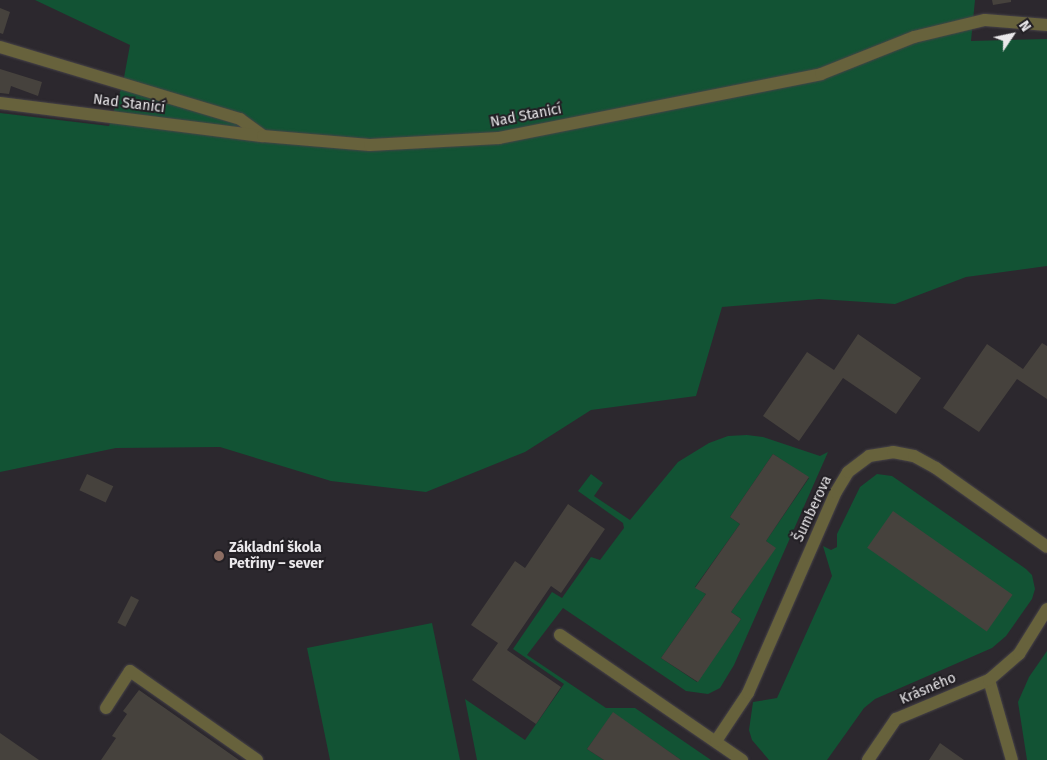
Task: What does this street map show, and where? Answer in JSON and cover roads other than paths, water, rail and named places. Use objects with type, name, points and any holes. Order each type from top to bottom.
[{"type":"street","name":"Nad Stanicí","points":[[0,103],[263,136],[370,145],[499,138],[821,74],[914,37],[985,20],[1047,25]]},
{"type":"street","points":[[0,47],[240,120],[263,136]]},
{"type":"street","name":"Šumberova","points":[[716,741],[748,693],[836,492],[848,472],[869,456],[892,452],[914,456],[936,468],[1047,547]]},
{"type":"street","points":[[1012,760],[989,680],[1019,654],[1047,609]]},
{"type":"street","points":[[560,635],[742,760]]},
{"type":"street","points":[[106,708],[130,671],[257,760]]},
{"type":"street","name":"Krásného","points":[[868,760],[896,719],[989,680]]},
{"type":"place","name":"Základní škola Petřiny – sever","points":[[219,556]]}]
